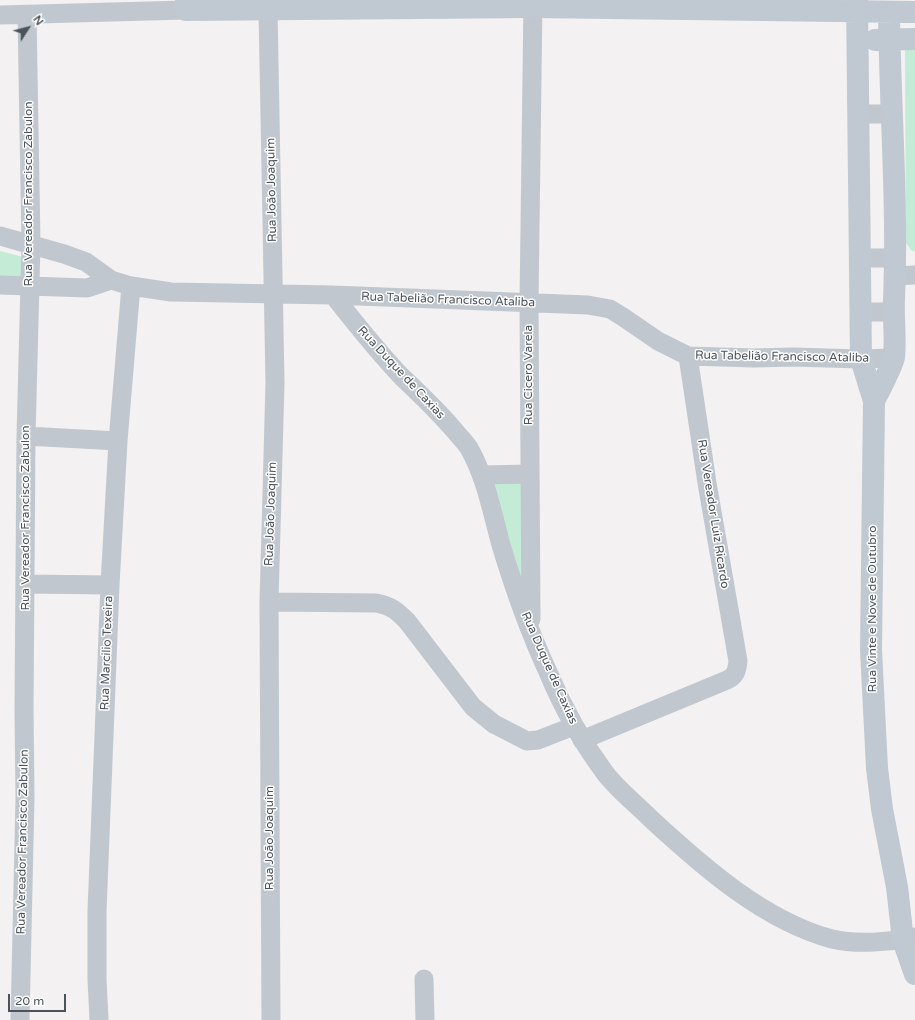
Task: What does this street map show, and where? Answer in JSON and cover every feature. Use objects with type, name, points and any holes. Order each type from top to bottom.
[{"type":"street","points":[[0,15],[27,15],[186,5],[268,4],[857,6],[889,12],[915,12]]},
{"type":"street","name":"Rua João Joaquim","points":[[268,4],[275,383],[269,602],[271,1020]]},
{"type":"street","name":"Rua Cicero Varela","points":[[531,630],[529,303],[533,4]]},
{"type":"street","name":"Rua Vinte e Nove de Outubro","points":[[857,6],[861,359],[874,401],[871,650],[878,768],[881,802],[915,974]]},
{"type":"street","points":[[889,12],[892,114],[902,270],[893,312],[894,358]]},
{"type":"street","name":"Rua Vereador Francisco Zabulon","points":[[20,1020],[26,798],[24,701],[26,436],[31,244],[27,15]]},
{"type":"street","points":[[858,40],[915,39]]},
{"type":"street","points":[[859,114],[892,114]]},
{"type":"street","name":"Rua Tabelião Francisco Ataliba","points":[[0,236],[31,244],[86,262],[112,280],[131,286],[171,292],[333,295],[588,306],[610,309],[658,341],[688,356],[861,359],[894,358]]},
{"type":"street","points":[[861,258],[902,270]]},
{"type":"street","points":[[0,285],[87,288],[112,280]]},
{"type":"street","name":"Rua Marcilio Texeira","points":[[99,1020],[97,979],[97,911],[110,585],[118,440],[131,286]]},
{"type":"street","name":"Rua Duque de Caxias","points":[[333,295],[369,340],[400,375],[445,420],[468,446],[482,475],[516,592],[548,672],[578,733],[607,775],[631,800],[669,835],[726,883],[762,908],[799,928],[834,940],[870,943],[909,938]]},
{"type":"street","points":[[860,312],[893,312]]},
{"type":"street","name":"Rua Vereador Luiz Ricardo","points":[[578,733],[726,680],[734,676],[736,672],[738,661],[707,483],[688,356]]},
{"type":"street","name":"Rua Vinte e Nove de Outubro","points":[[874,401],[894,358]]},
{"type":"street","points":[[26,436],[118,440]]},
{"type":"street","points":[[482,475],[530,474]]},
{"type":"street","points":[[26,584],[110,585]]},
{"type":"street","points":[[269,602],[376,603],[387,605],[395,609],[407,621],[473,707],[494,724],[527,741],[578,733]]},
{"type":"street","name":"Rua Vinte e Nove de Outubro","points":[[897,887],[915,922]]},
{"type":"street","points":[[424,979],[424,1020]]},
{"type":"green space","points":[[905,48],[915,49],[915,252],[911,250],[906,243]]},
{"type":"green space","points":[[0,251],[23,257],[23,279],[0,277]]},
{"type":"green space","points":[[486,481],[521,483],[526,603]]}]
